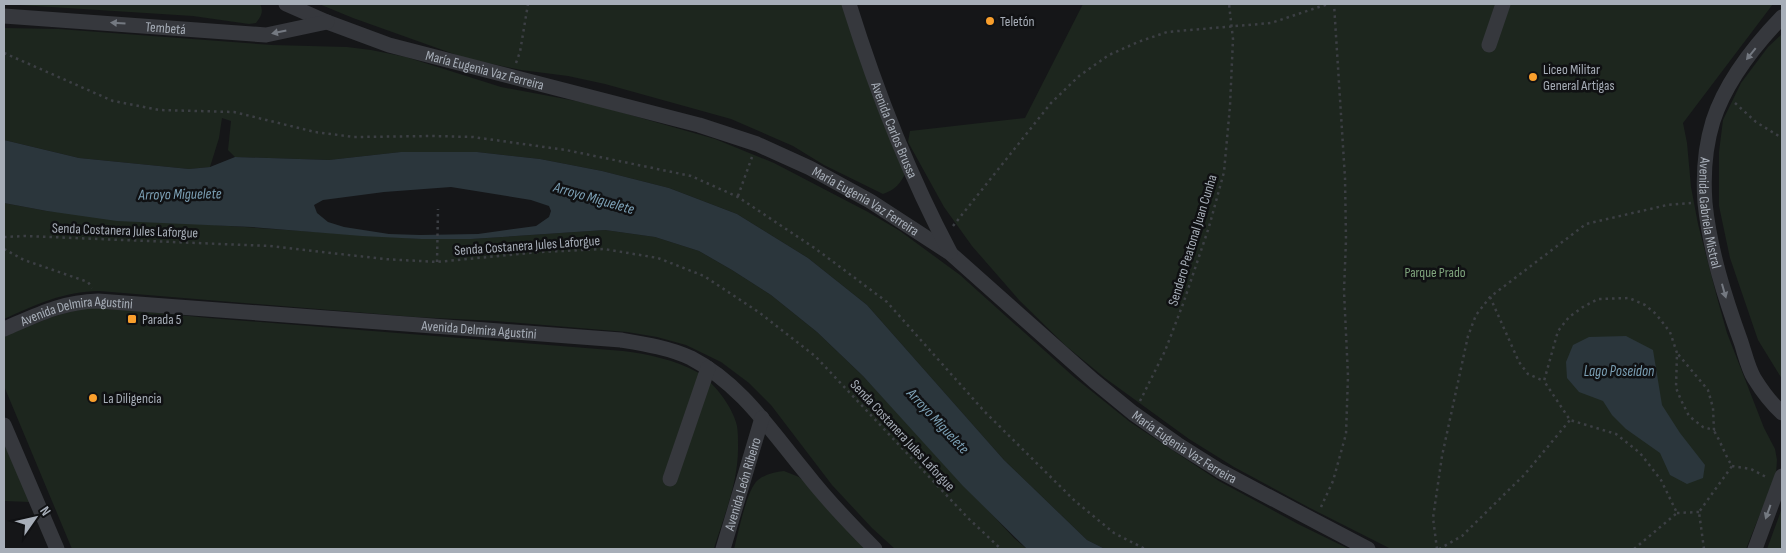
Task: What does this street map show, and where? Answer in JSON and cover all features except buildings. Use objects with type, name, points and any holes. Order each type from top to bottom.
[{"type":"street","name":"María Eugenia Vaz Ferreira","points":[[286,4],[327,22],[389,45],[699,124],[757,144],[810,168],[870,201],[950,253],[972,270],[1052,345],[1133,413],[1177,444],[1220,471],[1368,549]]},
{"type":"street","name":"Avenida Carlos Brussa","points":[[849,4],[863,48],[891,122],[950,253]]},
{"type":"street","points":[[1489,45],[1503,4]]},
{"type":"street","name":"Tembetá","points":[[4,16],[266,35],[327,22]]},
{"type":"street","name":"Avenida Gabriela Mistral","points":[[1782,17],[1745,61],[1725,94],[1714,119],[1706,151],[1705,202],[1714,257],[1730,313],[1753,376],[1773,405],[1782,413]]},
{"type":"street","name":"Avenida Delmira Agustini","points":[[4,330],[65,304],[98,301],[622,340],[647,344],[690,358],[708,368],[738,392],[762,418],[839,512],[875,549]]},
{"type":"street","points":[[670,479],[708,368]]},
{"type":"street","name":"Avenida León Ribeiro","points":[[723,549],[762,418]]},
{"type":"street","points":[[4,425],[57,549]]},
{"type":"street","points":[[1755,549],[1780,480]]},
{"type":"path","points":[[511,76],[520,52],[528,4]]},
{"type":"path","name":"Sendero Peatonal Juan Cunha","points":[[1133,413],[1165,351],[1184,304],[1209,227],[1224,172],[1231,96],[1233,39],[1229,4]]},
{"type":"path","points":[[943,239],[1051,102],[1078,76],[1109,55],[1167,32],[1271,23],[1328,4]]},
{"type":"path","points":[[1315,522],[1332,481],[1346,434],[1348,376],[1344,291],[1346,240],[1345,178],[1334,4]]},
{"type":"path","points":[[4,53],[113,101],[159,110],[234,112],[315,132],[354,137],[473,137],[566,150],[691,176],[738,197],[816,249],[887,302],[984,410],[1075,501],[1114,533],[1145,549]]},
{"type":"path","points":[[1725,94],[1756,122],[1782,138]]},
{"type":"path","points":[[738,197],[757,144]]},
{"type":"path","points":[[1570,420],[1525,474],[1462,536],[1438,549],[1433,518],[1442,456],[1468,336],[1476,315],[1490,297],[1586,224],[1667,205],[1705,202]]},
{"type":"path","points":[[437,262],[438,209]]},
{"type":"path","name":"Senda Costanera Jules Laforgue","points":[[4,237],[34,236],[270,246],[384,259],[437,262],[540,252],[604,249],[658,258],[704,276],[760,313],[816,356],[968,518],[1001,549]]},
{"type":"path","points":[[4,249],[24,260],[88,282],[98,301]]},
{"type":"path","points":[[1490,297],[1519,362],[1528,374],[1544,381],[1570,420],[1616,434],[1640,453],[1661,480],[1677,513]]},
{"type":"path","points":[[1544,381],[1558,331],[1569,317],[1598,299],[1629,298],[1645,305],[1656,314],[1670,332],[1677,352],[1708,390],[1713,408],[1714,430],[1725,456],[1732,466],[1751,469],[1780,480]]},
{"type":"path","points":[[1677,352],[1676,388],[1681,400],[1689,416],[1703,427],[1714,430]]},
{"type":"path","points":[[1704,549],[1699,512],[1732,466]]},
{"type":"path","points":[[1634,549],[1677,513],[1699,512]]},
{"type":"green space","points":[[4,4],[260,4],[262,12],[256,23],[249,24],[193,16]]},
{"type":"green space","points":[[319,4],[843,4],[906,172],[897,186],[883,194],[824,165],[793,146],[731,119],[605,84],[568,76],[521,70],[465,58]]},
{"type":"green space","name":"Parque Prado","points":[[1083,4],[1773,4],[1683,123],[1698,224],[1718,301],[1727,333],[1764,428],[1775,449],[1777,460],[1776,474],[1746,549],[1391,549],[1234,467],[1189,439],[1105,378],[1066,346],[1019,300],[972,246],[944,207],[908,142],[910,131],[1025,118]]},
{"type":"green space","points":[[4,28],[59,29],[272,45],[347,47],[371,50],[406,57],[501,87],[592,104],[715,139],[774,163],[868,212],[900,231],[960,275],[1074,377],[1130,422],[1219,481],[1349,549],[1105,549],[1087,540],[1004,460],[867,305],[808,258],[737,214],[669,188],[602,171],[540,159],[477,152],[401,152],[329,160],[235,157],[228,150],[231,121],[222,118],[219,138],[210,167],[189,169],[79,158],[4,140]]},
{"type":"green space","points":[[1782,34],[1782,379],[1758,340],[1730,258],[1719,206],[1719,152],[1723,120],[1741,83],[1768,47]]},
{"type":"green space","points":[[4,203],[47,211],[185,223],[421,239],[471,239],[605,230],[655,237],[699,251],[771,295],[817,332],[863,376],[1014,538],[1027,549],[895,549],[872,528],[832,485],[771,405],[749,383],[721,362],[686,345],[657,337],[627,332],[496,321],[415,317],[99,291],[62,296],[4,319]]},
{"type":"green space","points":[[90,306],[209,318],[623,351],[652,356],[680,364],[703,376],[716,388],[727,403],[737,426],[738,458],[736,471],[731,496],[714,549],[72,549],[4,386],[4,336],[52,317]]},
{"type":"green space","points":[[4,443],[30,502],[4,501]]},
{"type":"green space","points":[[784,471],[799,477],[807,484],[867,549],[734,549],[740,523],[754,485],[764,476]]},
{"type":"green space","points":[[1782,508],[1782,549],[1767,549]]},
{"type":"water","name":"Arroyo Miguelete","points":[[4,140],[79,158],[189,169],[210,167],[235,157],[329,160],[401,152],[477,152],[540,159],[602,171],[669,188],[737,214],[808,258],[867,305],[1004,460],[1087,540],[1105,549],[1027,549],[963,486],[863,376],[817,332],[771,295],[732,270],[699,251],[655,237],[605,230],[471,239],[362,236],[252,227],[117,221],[4,203]],"holes":[[[451,187],[531,200],[549,206],[551,211],[549,217],[536,226],[478,234],[389,234],[344,227],[328,222],[317,213],[314,205],[323,200],[384,192]]]},
{"type":"water","name":"Lago Poseidon","points":[[1626,336],[1653,350],[1662,405],[1680,433],[1705,465],[1703,478],[1687,484],[1670,475],[1660,453],[1626,429],[1612,415],[1603,401],[1579,392],[1567,378],[1566,362],[1573,345],[1589,337]]},
{"type":"place","name":"Teletón","points":[[990,21]]},
{"type":"place","name":"Liceo Militar General Artigas","points":[[1533,77]]},
{"type":"place","name":"Parada 5","points":[[132,319]]},
{"type":"place","name":"La Diligencia","points":[[93,398]]}]
